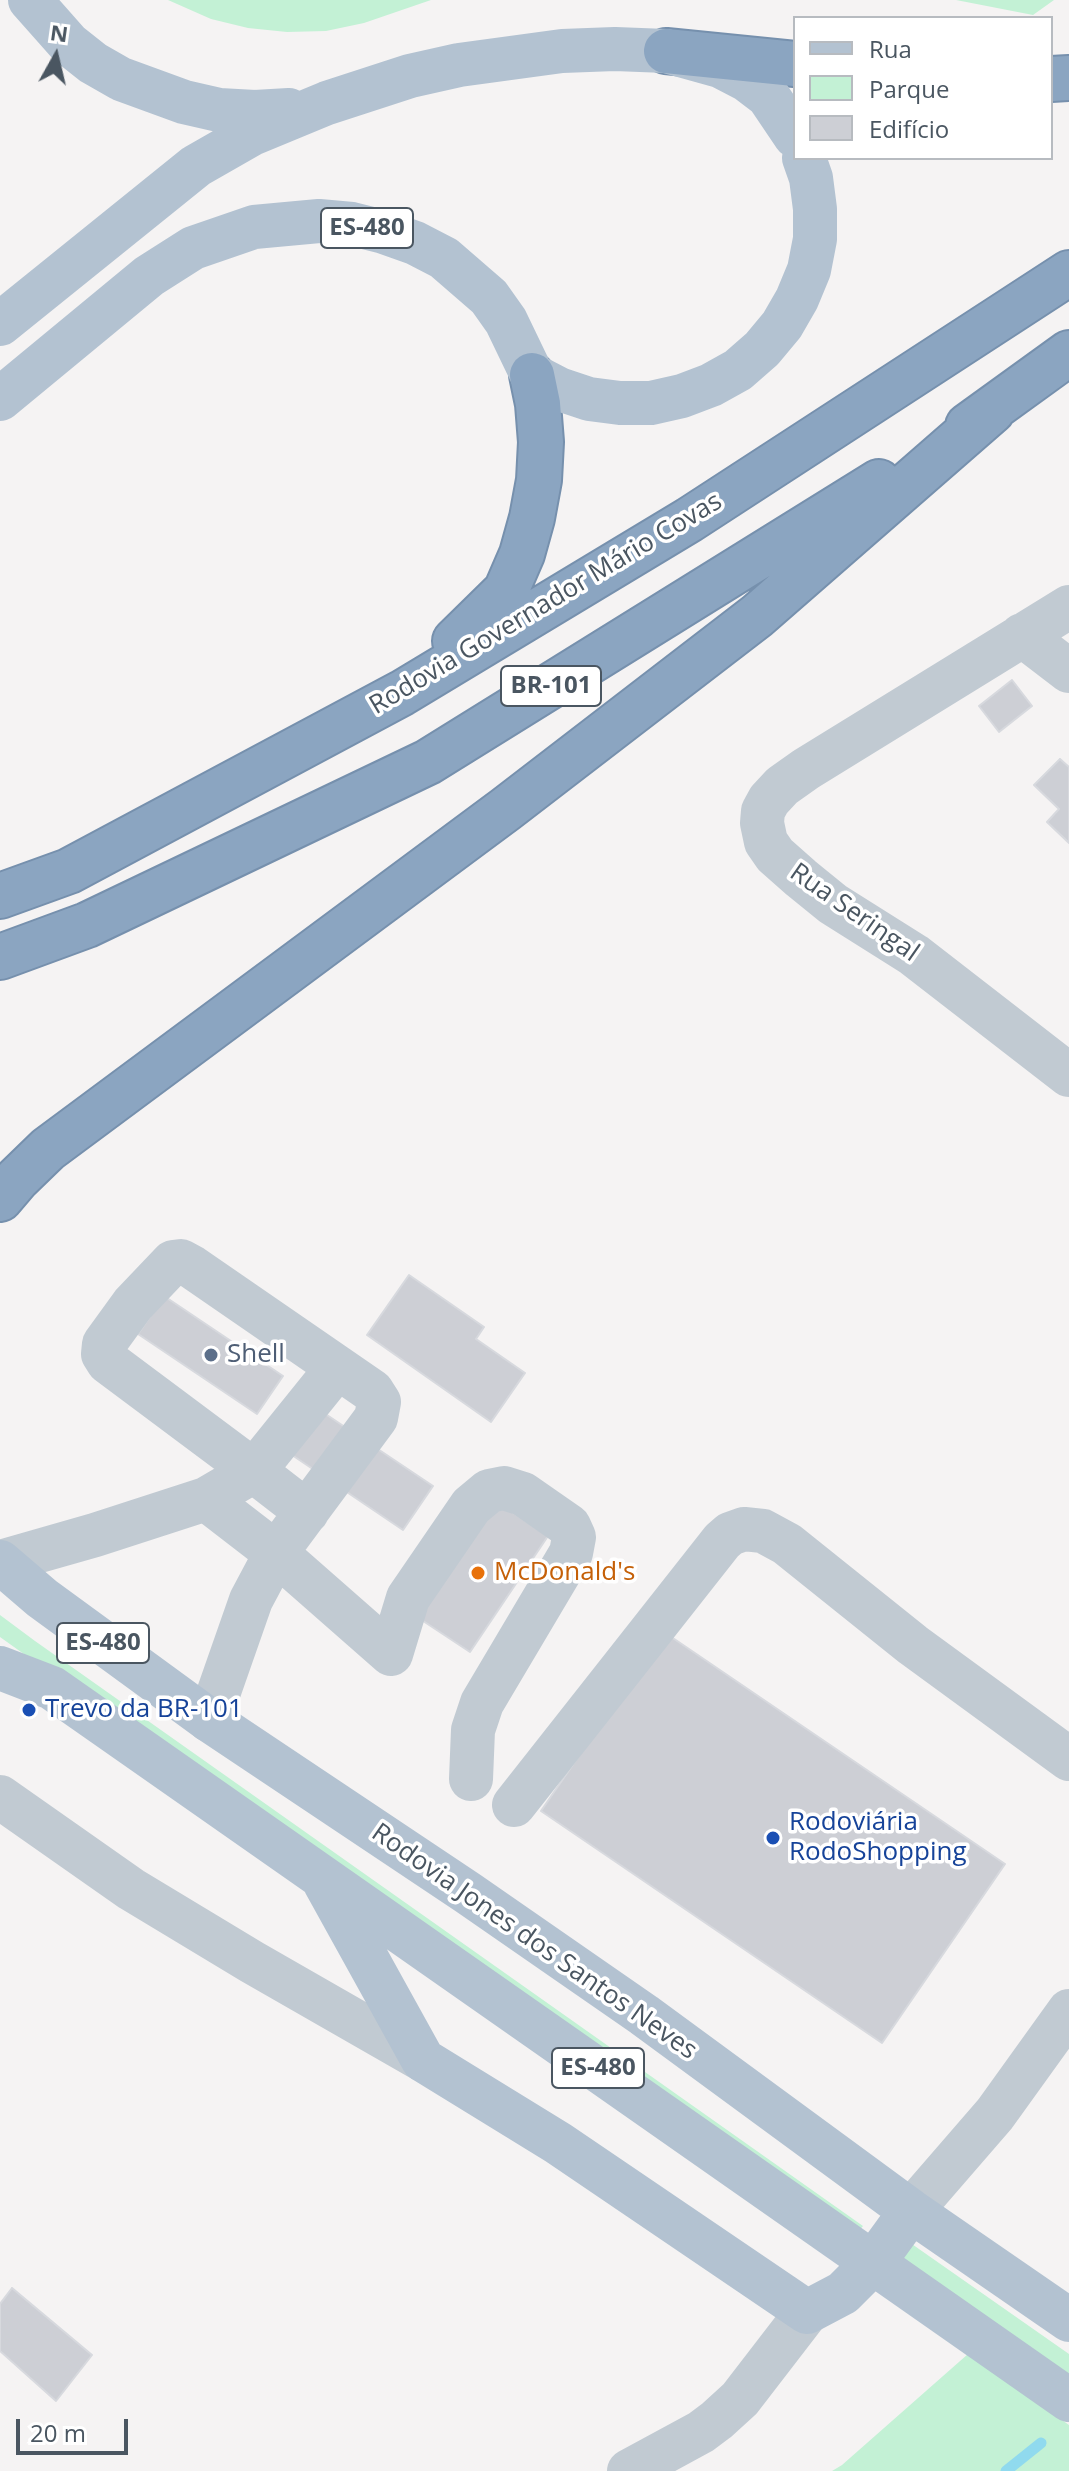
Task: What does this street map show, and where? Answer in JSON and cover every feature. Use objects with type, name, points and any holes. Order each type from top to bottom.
[{"type":"highway","points":[[666,51],[793,64]]},
{"type":"highway","name":"Rodovia Governador Mário Covas","points":[[0,896],[69,871],[402,693],[689,520],[1069,273]]},
{"type":"highway","name":"BR-101","points":[[0,957],[87,925],[428,762],[992,411],[1069,353]]},
{"type":"highway","points":[[402,693],[506,591],[522,554],[539,480],[540,422],[532,375]]},
{"type":"highway","points":[[0,1199],[48,1149],[506,809],[757,616],[992,411]]},
{"type":"main road","points":[[30,0],[69,44],[93,63],[121,79],[184,102],[219,110],[255,112],[291,110],[327,103]]},
{"type":"main road","points":[[0,324],[196,166],[252,134],[327,103],[410,76],[510,56],[602,49],[666,51],[720,66],[747,80],[768,96],[793,133]]},
{"type":"main road","points":[[532,375],[559,389],[589,399],[635,403],[682,396],[738,370],[762,349],[782,325],[809,270],[815,239],[815,209],[811,178],[805,160]]},
{"type":"main road","name":"ES-480","points":[[0,399],[165,264],[223,236],[286,222],[352,224],[415,243],[444,258],[468,276],[498,309],[521,347],[532,375]]},
{"type":"main road","name":"Rodovia Jones dos Santos Neves","points":[[0,1562],[42,1598],[209,1720],[644,2015],[911,2211],[1069,2320]]},
{"type":"main road","name":"ES-480","points":[[0,1668],[52,1688],[1069,2400]]},
{"type":"main road","points":[[320,1874],[423,2060],[558,2143],[807,2312],[843,2293],[874,2262],[911,2211]]},
{"type":"street","name":"Rua Seringal","points":[[1069,607],[782,786],[763,811],[763,832],[775,855],[801,878],[833,904],[914,955],[1069,1075]]},
{"type":"street","points":[[1022,635],[1069,671]]},
{"type":"street","points":[[209,1720],[251,1600],[276,1553],[307,1512],[376,1418],[379,1402],[355,1379],[192,1267],[181,1261],[167,1267],[133,1304],[104,1344],[103,1354],[108,1362],[307,1512]]},
{"type":"street","points":[[0,1562],[206,1499],[254,1471],[355,1379]]},
{"type":"street","points":[[206,1499],[276,1553],[391,1654],[408,1598],[471,1506],[489,1491],[504,1488],[523,1494],[569,1526],[574,1537],[571,1553],[482,1703],[473,1730],[471,1779]]},
{"type":"street","points":[[514,1805],[722,1541],[744,1529],[763,1531],[787,1544],[913,1645],[1069,1759]]},
{"type":"street","points":[[0,1797],[131,1889],[423,2060]]},
{"type":"street","points":[[911,2211],[995,2114],[1069,2011]]},
{"type":"street","points":[[629,2471],[717,2420],[740,2399],[807,2312]]},
{"type":"green space","points":[[168,0],[431,0],[364,23],[326,31],[287,32],[248,28],[211,19]]},
{"type":"green space","points":[[956,0],[1054,0],[1033,15]]},
{"type":"green space","points":[[0,1615],[863,2226],[849,2243],[0,1637]]},
{"type":"green space","points":[[909,2242],[1069,2354],[1069,2384],[893,2263]]},
{"type":"green space","points":[[968,2354],[1069,2425],[1069,2471],[832,2471],[842,2465]]},
{"type":"building","points":[[1012,680],[1032,706],[999,732],[979,706]]},
{"type":"building","points":[[1060,759],[1069,767],[1069,843],[1047,822],[1059,809],[1034,785]]},
{"type":"building","points":[[409,1275],[484,1327],[476,1339],[525,1373],[491,1422],[367,1335]]},
{"type":"building","name":"Shell","points":[[164,1296],[283,1376],[257,1414],[138,1334]]},
{"type":"building","points":[[321,1411],[433,1486],[403,1530],[292,1455]]},
{"type":"building","name":"McDonald's","points":[[500,1504],[548,1536],[470,1652],[408,1611],[478,1507]]},
{"type":"building","name":"Rodoviária RodoShopping","points":[[664,1632],[1005,1864],[882,2043],[541,1811]]},
{"type":"building","points":[[12,2288],[92,2355],[56,2401],[0,2351],[0,2304]]},
{"type":"waterway","points":[[1006,2471],[1041,2443]]},
{"type":"place","name":"Shell","points":[[211,1355]]},
{"type":"place","name":"McDonald's","points":[[478,1573]]},
{"type":"place","name":"Trevo da BR-101","points":[[29,1710]]},
{"type":"place","name":"Rodoviária RodoShopping","points":[[773,1838]]}]
